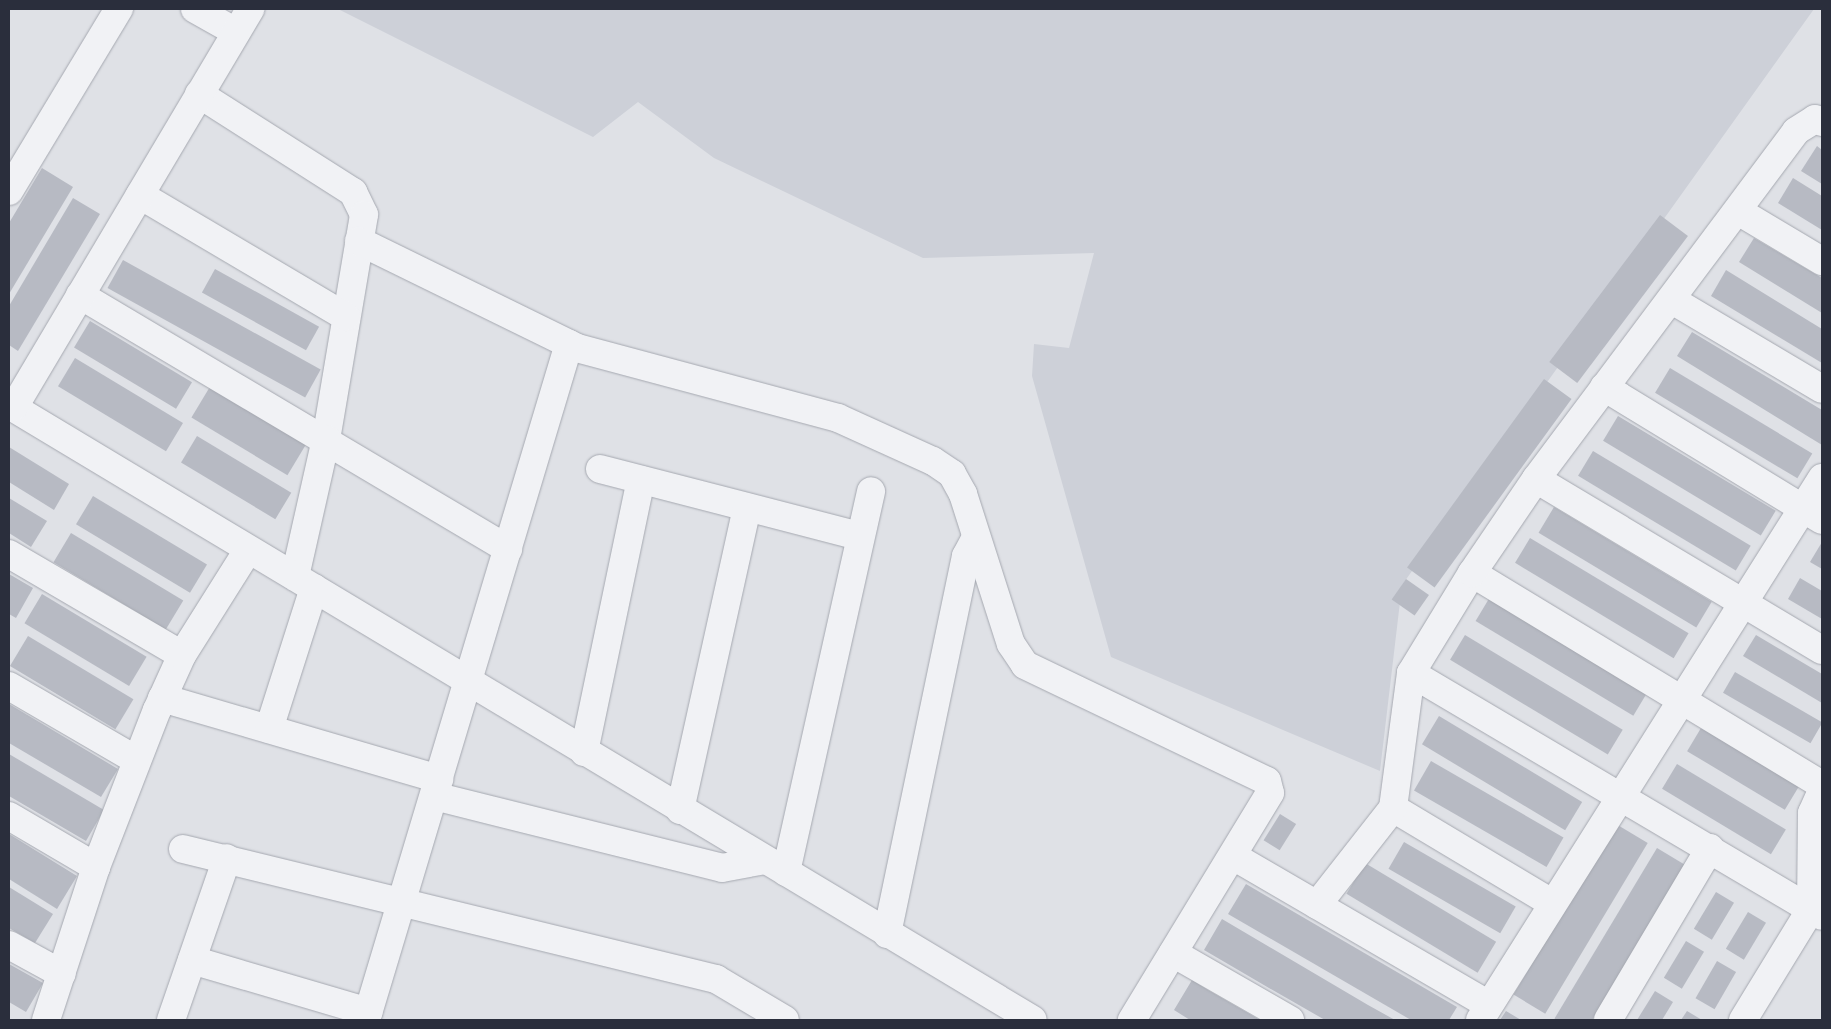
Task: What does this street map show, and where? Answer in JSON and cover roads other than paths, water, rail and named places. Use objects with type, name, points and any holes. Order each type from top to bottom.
[{"type":"street","points":[[9,191],[119,9]]},
{"type":"street","points":[[195,9],[236,32]]},
{"type":"street","points":[[250,9],[80,295],[11,406],[468,683],[1033,1020]]},
{"type":"street","points":[[199,94],[353,192],[364,215],[304,583],[269,730]]},
{"type":"street","points":[[1316,905],[1393,808],[1411,673],[1472,573],[1536,479],[1604,387],[1672,300],[1796,131],[1815,119],[1822,122]]},
{"type":"street","points":[[140,195],[346,317]]},
{"type":"street","points":[[1738,211],[1822,261]]},
{"type":"street","points":[[359,241],[570,344],[838,418],[933,461],[952,474],[963,494],[975,539],[1011,644],[1025,665],[1267,781],[1270,793],[1132,1020]]},
{"type":"street","points":[[80,295],[326,439],[508,549]]},
{"type":"street","points":[[1672,300],[1822,389]]},
{"type":"street","points":[[192,960],[368,1016],[570,344]]},
{"type":"street","points":[[1604,387],[1813,514]]},
{"type":"street","points":[[600,469],[860,536]]},
{"type":"street","points":[[1233,856],[1316,905],[1485,1013],[1680,698],[1745,603],[1813,514],[1822,478]]},
{"type":"street","points":[[1536,479],[1822,650]]},
{"type":"street","points":[[584,752],[641,480]]},
{"type":"street","points":[[775,866],[871,491]]},
{"type":"street","points":[[680,810],[748,508]]},
{"type":"street","points":[[887,934],[966,556],[975,539]]},
{"type":"street","points":[[46,1020],[96,867],[136,760],[162,698],[182,656],[248,550]]},
{"type":"street","points":[[9,554],[182,656]]},
{"type":"street","points":[[1472,573],[1822,785]]},
{"type":"street","points":[[1411,673],[1620,794],[1816,912]]},
{"type":"street","points":[[9,686],[136,760]]},
{"type":"street","points":[[162,698],[269,730],[437,787],[722,868],[775,866]]},
{"type":"street","points":[[1743,1020],[1816,912],[1812,813],[1822,790]]},
{"type":"street","points":[[1393,808],[1552,903]]},
{"type":"street","points":[[9,816],[96,867]]},
{"type":"street","points":[[1608,1020],[1710,848]]},
{"type":"street","points":[[183,849],[402,900],[716,979],[784,1020]]},
{"type":"street","points":[[171,1020],[227,858]]},
{"type":"street","points":[[9,945],[62,974]]},
{"type":"street","points":[[1173,953],[1290,1020]]}]
